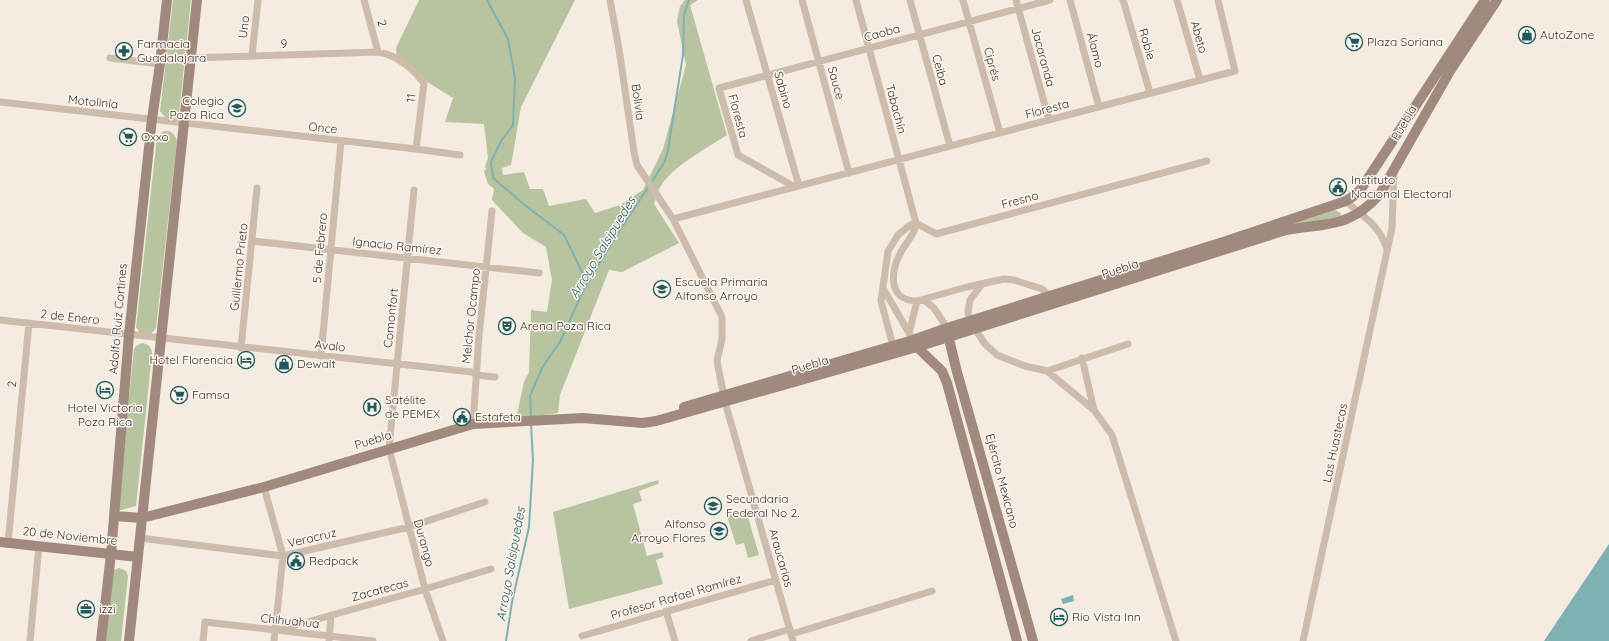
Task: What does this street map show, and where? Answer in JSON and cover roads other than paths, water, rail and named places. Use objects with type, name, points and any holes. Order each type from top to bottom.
[{"type":"main road","name":"Adolfo Ruiz Cortines","points":[[101,641],[112,554],[129,335],[152,120],[167,0]]},
{"type":"main road","points":[[130,641],[197,0]]},
{"type":"main road","name":"Puebla","points":[[1052,300],[1346,201],[1355,195],[1361,189],[1484,0]]},
{"type":"main road","name":"Puebla","points":[[115,516],[142,518],[264,487],[389,448],[478,423],[583,418],[643,423],[656,421],[724,398],[913,340],[972,325],[1286,230],[1340,222],[1370,205],[1380,194],[1450,71],[1497,0]]},
{"type":"main road","name":"Ejército Mexicano","points":[[948,332],[957,372],[1033,641]]},
{"type":"main road","points":[[913,340],[942,371],[949,390],[1017,641]]},
{"type":"main road","name":"Puebla","points":[[724,398],[913,340]]},
{"type":"main road","points":[[942,371],[957,372]]},
{"type":"main road","name":"20 de Noviembre","points":[[4,542],[138,557]]},
{"type":"main road","points":[[992,547],[1006,543]]},
{"type":"street","name":"Uno","points":[[252,56],[258,0]]},
{"type":"street","name":"2","points":[[364,0],[378,52]]},
{"type":"street","name":"Bolivia","points":[[610,0],[619,49],[634,152],[638,165],[673,219]]},
{"type":"street","name":"Sabino","points":[[746,0],[768,75],[797,187]]},
{"type":"street","name":"Sauce","points":[[802,0],[849,173]]},
{"type":"street","name":"Tabachín","points":[[856,0],[916,223]]},
{"type":"street","name":"Ceiba","points":[[910,0],[950,146]]},
{"type":"street","name":"Ciprés","points":[[963,0],[1000,133]]},
{"type":"street","name":"Jacaranda","points":[[1016,0],[1048,120]]},
{"type":"street","name":"Caoba","points":[[719,88],[1050,0]]},
{"type":"street","name":"Álamo","points":[[1070,0],[1099,106]]},
{"type":"street","name":"Roble","points":[[1123,0],[1150,93]]},
{"type":"street","name":"Abeto","points":[[1177,0],[1200,80]]},
{"type":"street","name":"Floresta","points":[[673,219],[1235,71],[1218,0]]},
{"type":"street","name":"9","points":[[191,58],[378,52]]},
{"type":"street","name":"11","points":[[378,52],[388,53],[412,68],[424,83],[416,149]]},
{"type":"street","points":[[110,58],[160,64]]},
{"type":"street","name":"Floresta","points":[[719,88],[738,155],[797,187]]},
{"type":"street","name":"Motolinía","points":[[0,102],[184,123]]},
{"type":"street","name":"Once","points":[[184,123],[460,155]]},
{"type":"street","name":"5 de Febrero","points":[[321,356],[341,141]]},
{"type":"street","name":"Fresno","points":[[916,223],[936,234],[1207,161]]},
{"type":"street","name":"Las Huastecas","points":[[1303,641],[1392,228],[1394,167]]},
{"type":"street","name":"Guillermo Prieto","points":[[241,348],[258,188]]},
{"type":"street","name":"Comonfort","points":[[389,448],[414,190]]},
{"type":"street","points":[[1346,201],[1358,213],[1373,223],[1382,236],[1387,250]]},
{"type":"street","name":"Melchor Ocampo","points":[[478,423],[476,375],[492,211]]},
{"type":"street","name":"Araucarias","points":[[673,219],[722,317],[722,339],[717,362],[724,398],[792,635]]},
{"type":"street","points":[[894,346],[881,301],[888,251],[898,235],[910,225],[916,223],[915,231],[896,262],[894,285],[896,292],[901,298],[909,301],[920,300],[1004,279],[1014,280],[1042,289],[1052,300]]},
{"type":"street","name":"Ignacio Ramírez","points":[[253,242],[539,273]]},
{"type":"street","points":[[982,284],[970,300],[968,312],[972,325],[985,344],[997,355],[1025,366],[1047,371],[1094,410],[1112,435],[1176,641]]},
{"type":"street","points":[[883,288],[913,340]]},
{"type":"street","points":[[920,300],[934,308],[948,332]]},
{"type":"street","points":[[913,340],[920,300]]},
{"type":"street","name":"2 de Enero","points":[[0,320],[161,339]]},
{"type":"street","name":"2","points":[[4,542],[29,324]]},
{"type":"street","name":"Avalo","points":[[161,339],[472,372],[476,375],[495,377]]},
{"type":"street","points":[[1047,371],[1082,358],[1128,344]]},
{"type":"street","points":[[1082,358],[1094,410]]},
{"type":"street","name":"Durango","points":[[389,448],[425,589],[443,641]]},
{"type":"street","points":[[264,487],[283,556],[274,641]]},
{"type":"street","name":"Veracruz","points":[[140,538],[283,556],[409,527],[485,502]]},
{"type":"street","points":[[30,641],[39,546]]},
{"type":"street","name":"Zacatecas","points":[[275,631],[491,569]]},
{"type":"street","name":"Profesor Rafael Ramírez","points":[[582,636],[776,580]]},
{"type":"street","points":[[752,641],[792,635],[932,591]]},
{"type":"street","points":[[666,612],[675,641]]},
{"type":"street","points":[[329,639],[331,615]]},
{"type":"street","name":"Chihuahua","points":[[203,641],[205,622],[329,639],[373,641]]},
{"type":"water","points":[[1609,544],[1609,641],[1544,641]]},
{"type":"water","points":[[1073,595],[1074,601],[1063,604],[1061,599]]},
{"type":"waterway","points":[[487,0],[508,39],[515,78],[513,125],[501,141],[491,162],[493,178],[564,235],[583,274],[584,289]]},
{"type":"waterway","name":"Arroyo Salsipuedes","points":[[651,183],[665,161],[668,150],[683,55],[684,15],[689,0]]},
{"type":"waterway","name":"Arroyo Salsipuedes","points":[[531,418],[530,396],[542,368],[560,342],[584,289],[614,239],[649,186]]},
{"type":"waterway","name":"Arroyo Salsipuedes","points":[[506,641],[512,602],[529,527],[533,460],[531,424]]},
{"type":"place","name":"AutoZone","points":[[1527,35]]},
{"type":"place","name":"Plaza Soriana","points":[[1354,42]]},
{"type":"place","name":"Farmacia Guadalajara","points":[[124,51]]},
{"type":"place","name":"Colegio Poza Rica","points":[[237,108]]},
{"type":"place","name":"Oxxo","points":[[128,137]]},
{"type":"place","name":"Instituto Nacional Electoral","points":[[1338,187]]},
{"type":"place","name":"Escuela Primaria Alfonso Arroyo","points":[[662,289]]},
{"type":"place","name":"Arena Poza Rica","points":[[507,326]]},
{"type":"place","name":"Hotel Florencia","points":[[246,360]]},
{"type":"place","name":"Dewalt","points":[[284,364]]},
{"type":"place","name":"Hotel Victoria Poza Rica","points":[[105,390]]},
{"type":"place","name":"Famsa","points":[[179,395]]},
{"type":"place","name":"Satélite de PEMEX","points":[[372,407]]},
{"type":"place","name":"Estafeta","points":[[462,417]]},
{"type":"place","name":"Secundaria Federal No 2.","points":[[713,506]]},
{"type":"place","name":"Alfonso Arroyo Flores","points":[[719,531]]},
{"type":"place","name":"Redpack","points":[[296,561]]},
{"type":"place","name":"izzi","points":[[86,609]]},
{"type":"place","name":"Rio Vista Inn","points":[[1059,617]]}]
